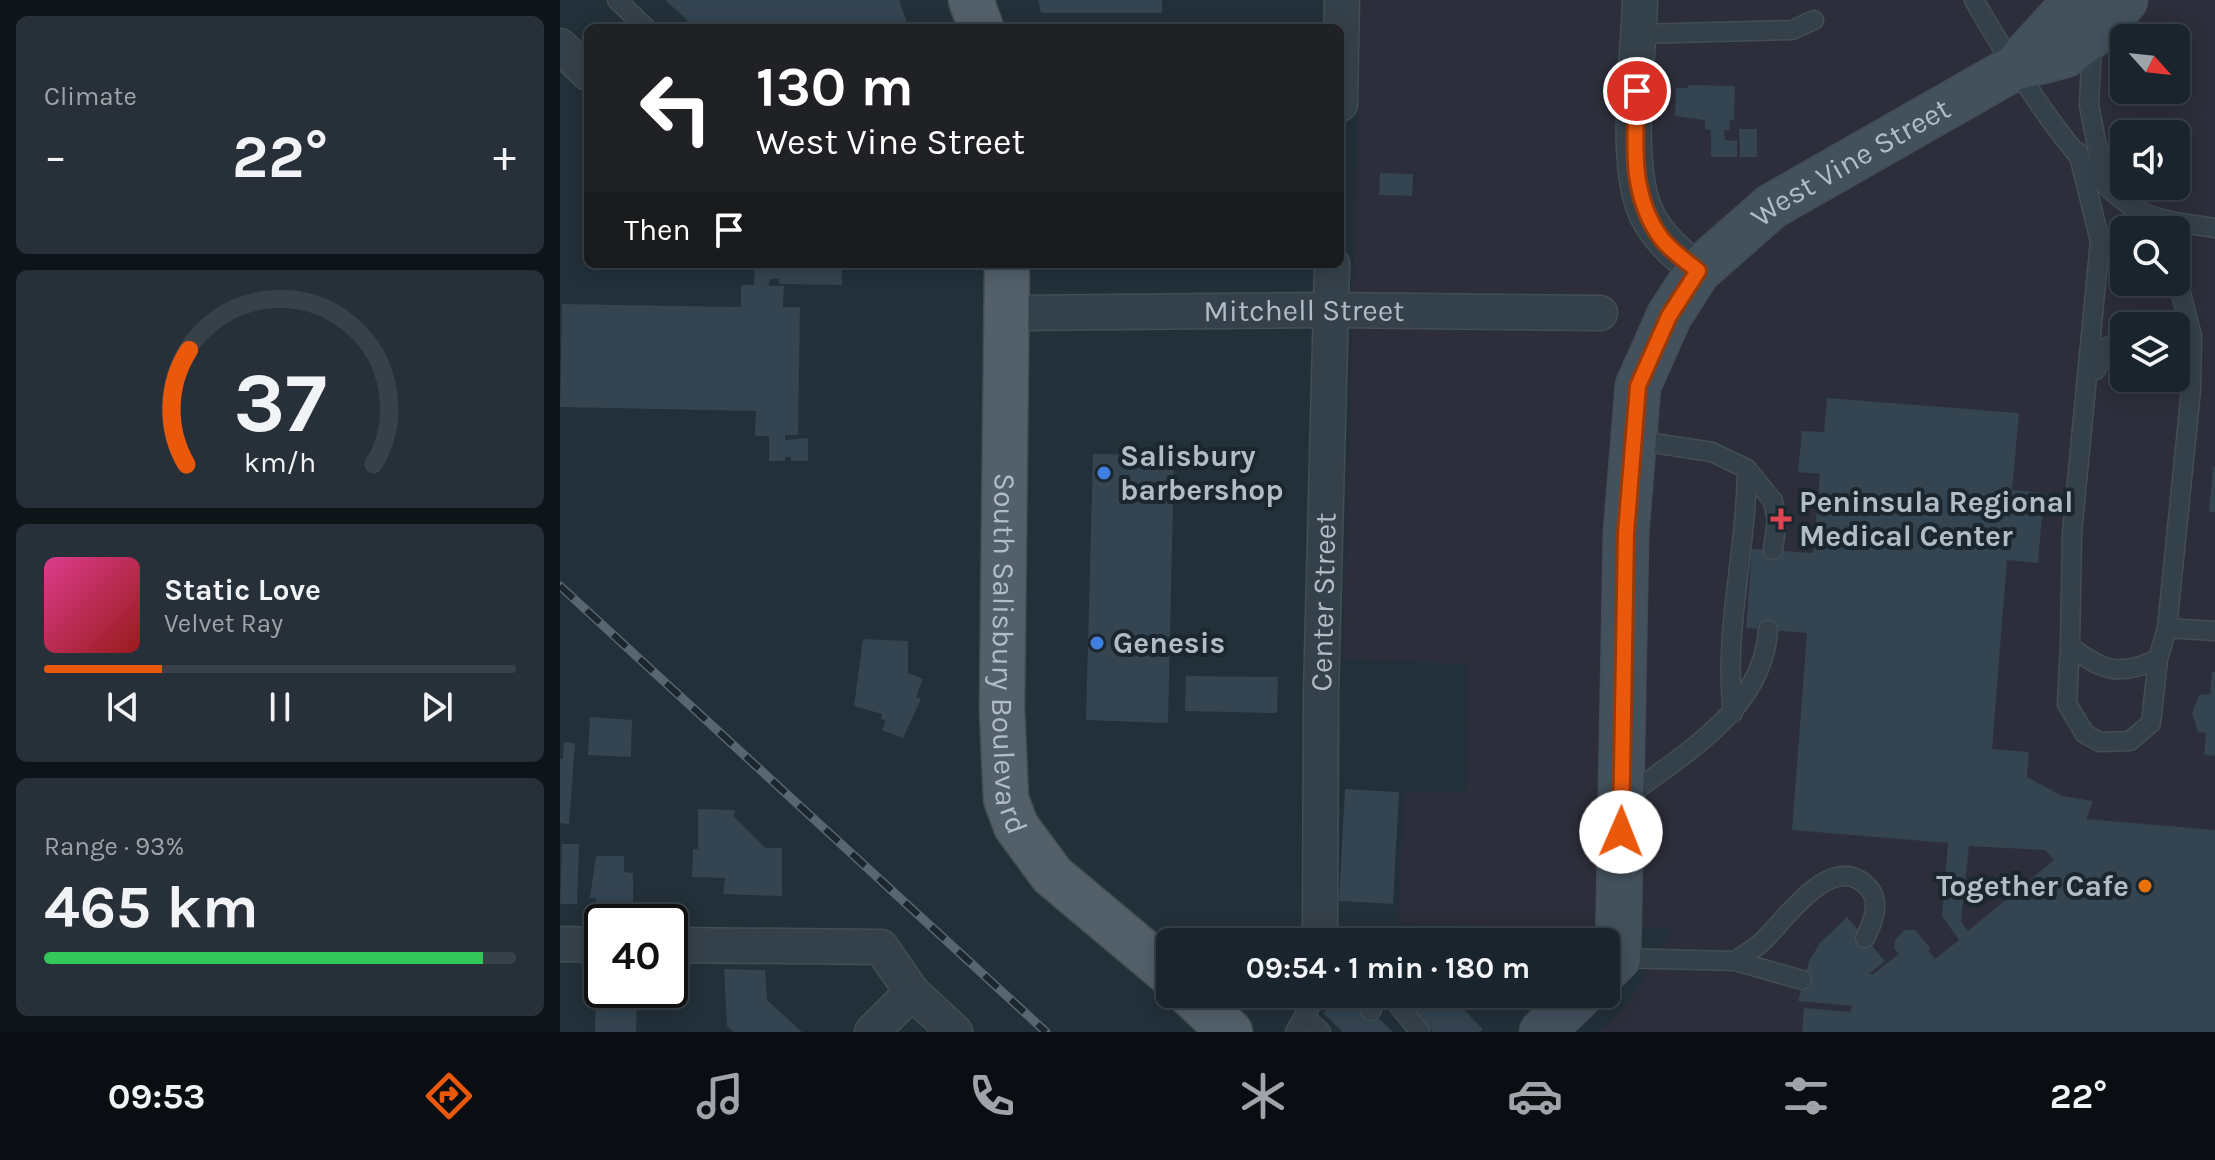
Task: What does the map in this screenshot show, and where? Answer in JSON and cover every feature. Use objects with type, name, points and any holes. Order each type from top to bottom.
[{"type":"main road","points":[[971,0],[980,24]]},
{"type":"main road","name":"South Salisbury Boulevard","points":[[1007,268],[1002,710],[1006,799],[1024,838],[1052,875],[1156,962]]},
{"type":"main road","points":[[1205,1008],[1230,1032]]},
{"type":"street","points":[[1342,0],[1342,24]]},
{"type":"street","points":[[1640,0],[1635,149],[1637,183],[1647,215],[1663,240],[1698,271]]},
{"type":"street","name":"West Vine Street","points":[[1613,928],[1622,801],[1626,533],[1638,386],[1651,350],[1698,271],[1772,206],[2014,68],[2084,17],[2125,0]]},
{"type":"street","points":[[560,46],[584,69]]},
{"type":"street","name":"Center Street","points":[[1320,928],[1321,694],[1332,268]]},
{"type":"street","name":"Mitchell Street","points":[[1008,313],[1330,310],[1600,313]]},
{"type":"street","points":[[560,944],[584,945]]},
{"type":"street","points":[[688,945],[881,947],[912,992],[955,1032]]},
{"type":"street","points":[[872,1032],[912,992]]},
{"type":"street","points":[[1542,1032],[1567,1008]]},
{"type":"lane","points":[[617,0],[642,24]]},
{"type":"lane","points":[[1974,0],[2014,68],[2104,186],[2141,211],[2158,216]]},
{"type":"lane","points":[[2084,17],[2089,105],[2104,186]]},
{"type":"lane","points":[[1639,34],[1792,30],[1814,20]]},
{"type":"lane","points":[[2078,152],[2100,241],[2072,533],[2067,704],[2085,734],[2100,742],[2130,741],[2151,723],[2158,659],[2167,628],[2191,390],[2192,336],[2182,296]]},
{"type":"lane","points":[[2190,224],[2215,228]]},
{"type":"lane","points":[[2088,388],[2104,349],[2110,346]]},
{"type":"lane","points":[[1634,440],[1712,452],[1747,469],[1773,501],[1777,520],[1773,550]]},
{"type":"lane","points":[[1733,713],[1732,643],[1747,511],[1747,469]]},
{"type":"lane","points":[[2167,628],[2215,631]]},
{"type":"lane","points":[[1622,801],[1733,713],[1754,685],[1767,651],[1768,630]]},
{"type":"lane","points":[[2070,646],[2096,666],[2135,670],[2158,659]]},
{"type":"lane","points":[[1735,961],[1767,938],[1781,918],[1839,875],[1853,876],[1866,884],[1874,897],[1874,922],[1865,938]]},
{"type":"lane","points":[[1620,962],[1735,961],[1802,980]]},
{"type":"lane","points":[[1400,1008],[1420,1032]]},
{"type":"lane","points":[[1301,1025],[1321,1032]]},
{"type":"shaded area","name":"Peninsula Regional Medical Center","points":[[1361,0],[2215,0],[2215,1032],[1599,1032],[1631,999],[1673,928],[1398,923],[1404,793],[1466,791],[1468,664],[1343,659]]},
{"type":"building","points":[[665,0],[899,0],[908,24],[692,24]]},
{"type":"building","points":[[1038,0],[1162,0],[1162,13],[1041,13]]},
{"type":"building","points":[[1688,85],[1735,86],[1734,120],[1730,120],[1729,130],[1724,130],[1725,140],[1737,141],[1737,157],[1711,157],[1711,130],[1705,129],[1705,120],[1675,116],[1676,88],[1688,88]]},
{"type":"building","points":[[1739,129],[1757,129],[1757,157],[1740,157]]},
{"type":"building","points":[[1380,173],[1413,174],[1412,196],[1379,195]]},
{"type":"building","points":[[755,268],[842,268],[842,285],[779,284],[779,279],[770,279],[769,286],[784,286],[783,307],[800,307],[798,435],[785,435],[785,440],[808,438],[808,461],[791,461],[791,457],[785,457],[785,461],[769,461],[769,436],[755,436],[756,411],[560,407],[562,304],[741,307],[741,285],[754,285]]},
{"type":"building","points":[[1827,398],[2019,413],[2012,490],[2044,493],[2038,563],[2007,560],[1992,749],[2029,752],[2027,777],[2062,796],[2093,801],[2086,819],[2215,830],[2215,1032],[1802,1032],[1804,1008],[1850,1012],[1853,1006],[1798,1001],[1809,961],[1820,943],[1847,917],[1885,961],[1870,973],[1872,975],[1899,954],[1894,948],[1895,940],[1905,930],[1915,930],[1935,959],[1959,940],[1942,916],[1948,843],[1792,830],[1807,633],[1746,628],[1752,549],[1813,553],[1820,474],[1798,472],[1802,431],[1824,432]],"holes":[[[1969,846],[2045,850],[2054,860],[1968,931],[1961,921]]]},
{"type":"building","points":[[1093,454],[1174,455],[1168,723],[1086,720]]},
{"type":"building","points":[[2213,467],[2215,512],[2209,512]]},
{"type":"building","points":[[863,639],[908,641],[908,673],[923,679],[916,697],[921,699],[903,738],[882,730],[886,721],[881,719],[882,714],[854,706]]},
{"type":"building","points":[[2212,671],[2215,672],[2215,756],[2204,755],[2206,733],[2198,732],[2192,713],[2199,695],[2210,694]]},
{"type":"building","points":[[1186,676],[1278,677],[1277,713],[1185,711]]},
{"type":"building","points":[[590,717],[632,720],[631,757],[588,755]]},
{"type":"building","points":[[564,742],[575,743],[569,824],[560,823],[560,759],[563,759]]},
{"type":"building","points":[[1345,789],[1399,792],[1393,904],[1339,901]]},
{"type":"building","points":[[698,809],[735,810],[734,817],[765,848],[782,848],[782,896],[723,894],[725,878],[692,877],[693,849],[698,849]]},
{"type":"building","points":[[562,844],[579,844],[577,904],[560,904]]},
{"type":"building","points":[[596,856],[624,856],[624,872],[633,873],[633,904],[595,904],[596,899],[590,898]]},
{"type":"building","points":[[724,969],[765,970],[767,1000],[802,1032],[733,1032],[727,1026]]},
{"type":"building","points":[[595,1008],[637,1008],[636,1032],[595,1032]]},
{"type":"building","points":[[1327,1008],[1368,1008],[1393,1032],[1343,1032],[1323,1013]]},
{"type":"building","points":[[1462,1008],[1483,1029],[1480,1032],[1433,1032],[1411,1010]]},
{"type":"railway","points":[[560,586],[1046,1032]]},
{"type":"place","name":"Salisbury barbershop","points":[[1104,473]]},
{"type":"place","name":"Peninsula Regional Medical Center","points":[[1781,519]]},
{"type":"place","name":"Genesis","points":[[1097,643]]},
{"type":"place","name":"Together Cafe","points":[[2145,886]]},
{"type":"route","points":[[1621,832],[1626,533],[1638,386],[1651,350],[1698,271],[1663,240],[1647,215],[1637,183],[1637,91]]}]
